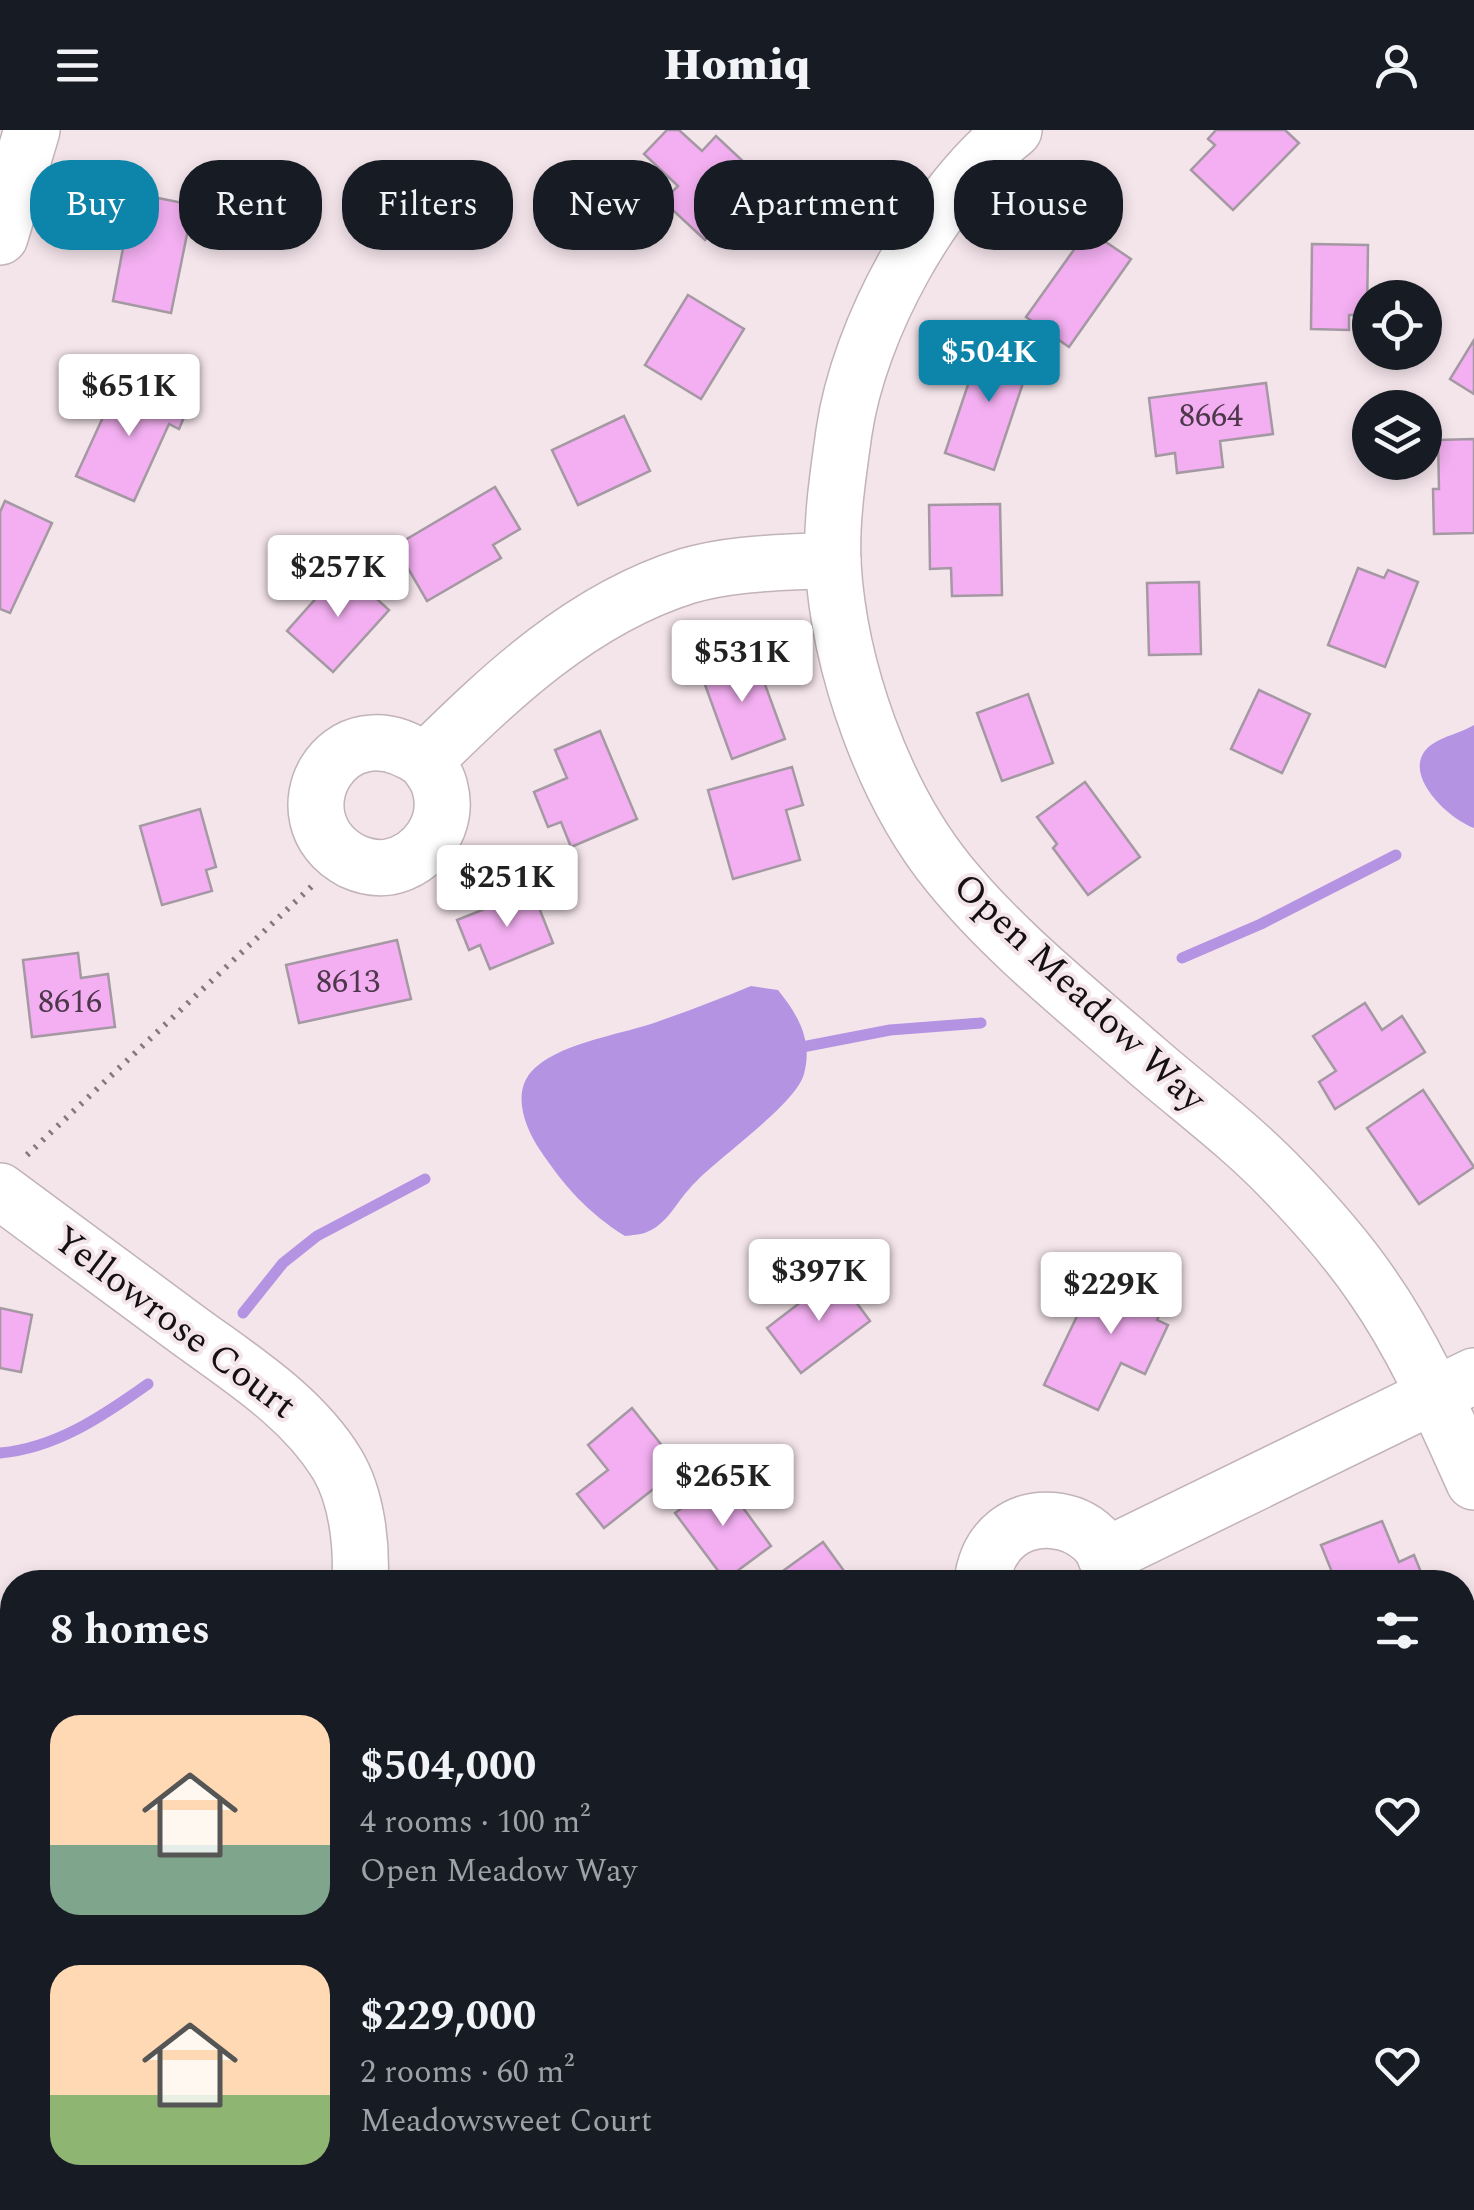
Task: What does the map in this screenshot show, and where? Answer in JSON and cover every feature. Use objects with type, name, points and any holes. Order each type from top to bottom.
[{"type":"street","points":[[0,238],[32,130]]},
{"type":"street","name":"Open Meadow Way","points":[[1014,130],[956,188],[892,289],[866,347],[848,412],[837,484],[833,560],[840,628],[858,694],[880,757],[947,872],[1012,940],[1279,1175],[1329,1230],[1455,1386],[1474,1482]]},
{"type":"street","points":[[426,761],[492,696],[575,630],[636,595],[690,575],[742,565],[833,560]]},
{"type":"street","points":[[383,741],[406,747],[426,761],[440,785],[443,806],[438,830],[425,849],[408,862],[385,868],[361,866],[338,854],[322,833],[316,812],[318,788],[326,769],[341,754],[362,743],[383,741]]},
{"type":"street","name":"Yellowrose Court","points":[[7,1179],[312,1429],[339,1467],[362,1553],[361,1570]]},
{"type":"street","points":[[983,1570],[994,1545],[1020,1525],[1044,1519],[1067,1522],[1088,1534],[1108,1569],[1455,1386]]},
{"type":"path","points":[[7,1179],[310,888],[338,854]]},
{"type":"shaded area","points":[[1474,725],[1474,828],[1440,805],[1430,793],[1420,768],[1422,756],[1431,745]]},
{"type":"shaded area","points":[[751,986],[778,990],[797,1019],[807,1050],[798,1087],[702,1176],[660,1224],[645,1233],[625,1236],[578,1198],[540,1150],[523,1111],[525,1081],[541,1063],[570,1048],[651,1024]]},
{"type":"building","points":[[667,130],[679,130],[702,151],[716,136],[742,160],[694,160],[694,230],[674,211],[674,190],[678,186],[674,182],[674,160],[650,160],[644,154]]},
{"type":"building","points":[[1216,130],[1285,130],[1299,143],[1233,210],[1191,170],[1215,145],[1208,139]]},
{"type":"building","points":[[159,198],[179,202],[179,250],[184,250],[171,313],[113,301],[123,250],[159,250]]},
{"type":"building","points":[[1312,244],[1368,245],[1368,280],[1352,280],[1349,330],[1311,329]]},
{"type":"building","points":[[1074,250],[1118,250],[1131,259],[1069,347],[1026,317]]},
{"type":"building","points":[[688,295],[744,329],[701,399],[645,365]]},
{"type":"building","points":[[983,340],[1032,356],[994,470],[945,453]]},
{"type":"building","points":[[1474,340],[1474,394],[1450,379]]},
{"type":"building","points":[[121,378],[188,408],[179,429],[169,424],[134,501],[76,476]]},
{"type":"building","points":[[1266,383],[1273,434],[1220,441],[1223,467],[1177,473],[1175,453],[1156,456],[1149,398]]},
{"type":"building","points":[[624,416],[650,471],[578,505],[552,450]]},
{"type":"building","points":[[1474,439],[1474,533],[1434,534],[1433,489],[1439,489],[1439,480],[1442,480],[1442,440]]},
{"type":"building","points":[[495,487],[520,529],[493,545],[501,558],[427,601],[395,546]]},
{"type":"building","points":[[5,501],[52,523],[10,613],[0,609],[0,512]]},
{"type":"building","points":[[1000,504],[1002,595],[952,596],[951,568],[930,569],[929,505]]},
{"type":"building","points":[[343,568],[389,610],[333,672],[287,631]]},
{"type":"building","points":[[1358,568],[1384,578],[1388,570],[1418,582],[1385,667],[1328,645]]},
{"type":"building","points":[[1199,582],[1201,654],[1149,655],[1147,583]]},
{"type":"building","points":[[753,652],[785,739],[732,759],[700,671]]},
{"type":"building","points":[[1259,690],[1310,714],[1282,773],[1231,749]]},
{"type":"building","points":[[1028,694],[1053,763],[1002,781],[977,713]]},
{"type":"building","points":[[600,731],[637,819],[571,847],[561,822],[548,827],[534,792],[567,778],[555,750]]},
{"type":"building","points":[[792,767],[803,805],[786,810],[800,860],[733,879],[708,790]]},
{"type":"building","points":[[1085,782],[1140,857],[1088,895],[1053,848],[1057,844],[1037,817]]},
{"type":"building","points":[[200,809],[216,867],[206,870],[212,891],[162,905],[140,826]]},
{"type":"building","points":[[532,890],[553,943],[490,969],[480,945],[469,950],[457,920]]},
{"type":"building","points":[[397,940],[411,999],[299,1023],[286,965]]},
{"type":"building","points":[[78,953],[81,978],[108,974],[115,1027],[32,1037],[23,960]]},
{"type":"building","points":[[1365,1003],[1382,1030],[1402,1016],[1425,1052],[1335,1109],[1319,1082],[1336,1071],[1313,1036]]},
{"type":"building","points":[[1423,1090],[1474,1167],[1419,1204],[1367,1128]]},
{"type":"building","points":[[1130,1265],[1173,1286],[1157,1320],[1168,1325],[1145,1374],[1121,1363],[1098,1410],[1044,1385],[1092,1285],[1115,1296]]},
{"type":"building","points":[[836,1275],[870,1321],[801,1373],[767,1328]]},
{"type":"building","points":[[0,1308],[32,1315],[21,1372],[0,1368]]},
{"type":"building","points":[[632,1408],[680,1468],[604,1528],[577,1494],[608,1470],[588,1445]]},
{"type":"building","points":[[722,1479],[771,1546],[739,1570],[718,1570],[675,1513]]},
{"type":"building","points":[[1382,1521],[1399,1562],[1414,1555],[1420,1570],[1331,1570],[1321,1545]]},
{"type":"building","points":[[823,1542],[843,1570],[784,1570]]},
{"type":"waterway","points":[[1182,958],[1261,924],[1396,855]]},
{"type":"waterway","points":[[797,1048],[890,1030],[981,1023]]},
{"type":"waterway","points":[[243,1313],[283,1263],[317,1236],[425,1179]]},
{"type":"waterway","points":[[0,1453],[60,1437],[96,1419],[148,1384]]}]
